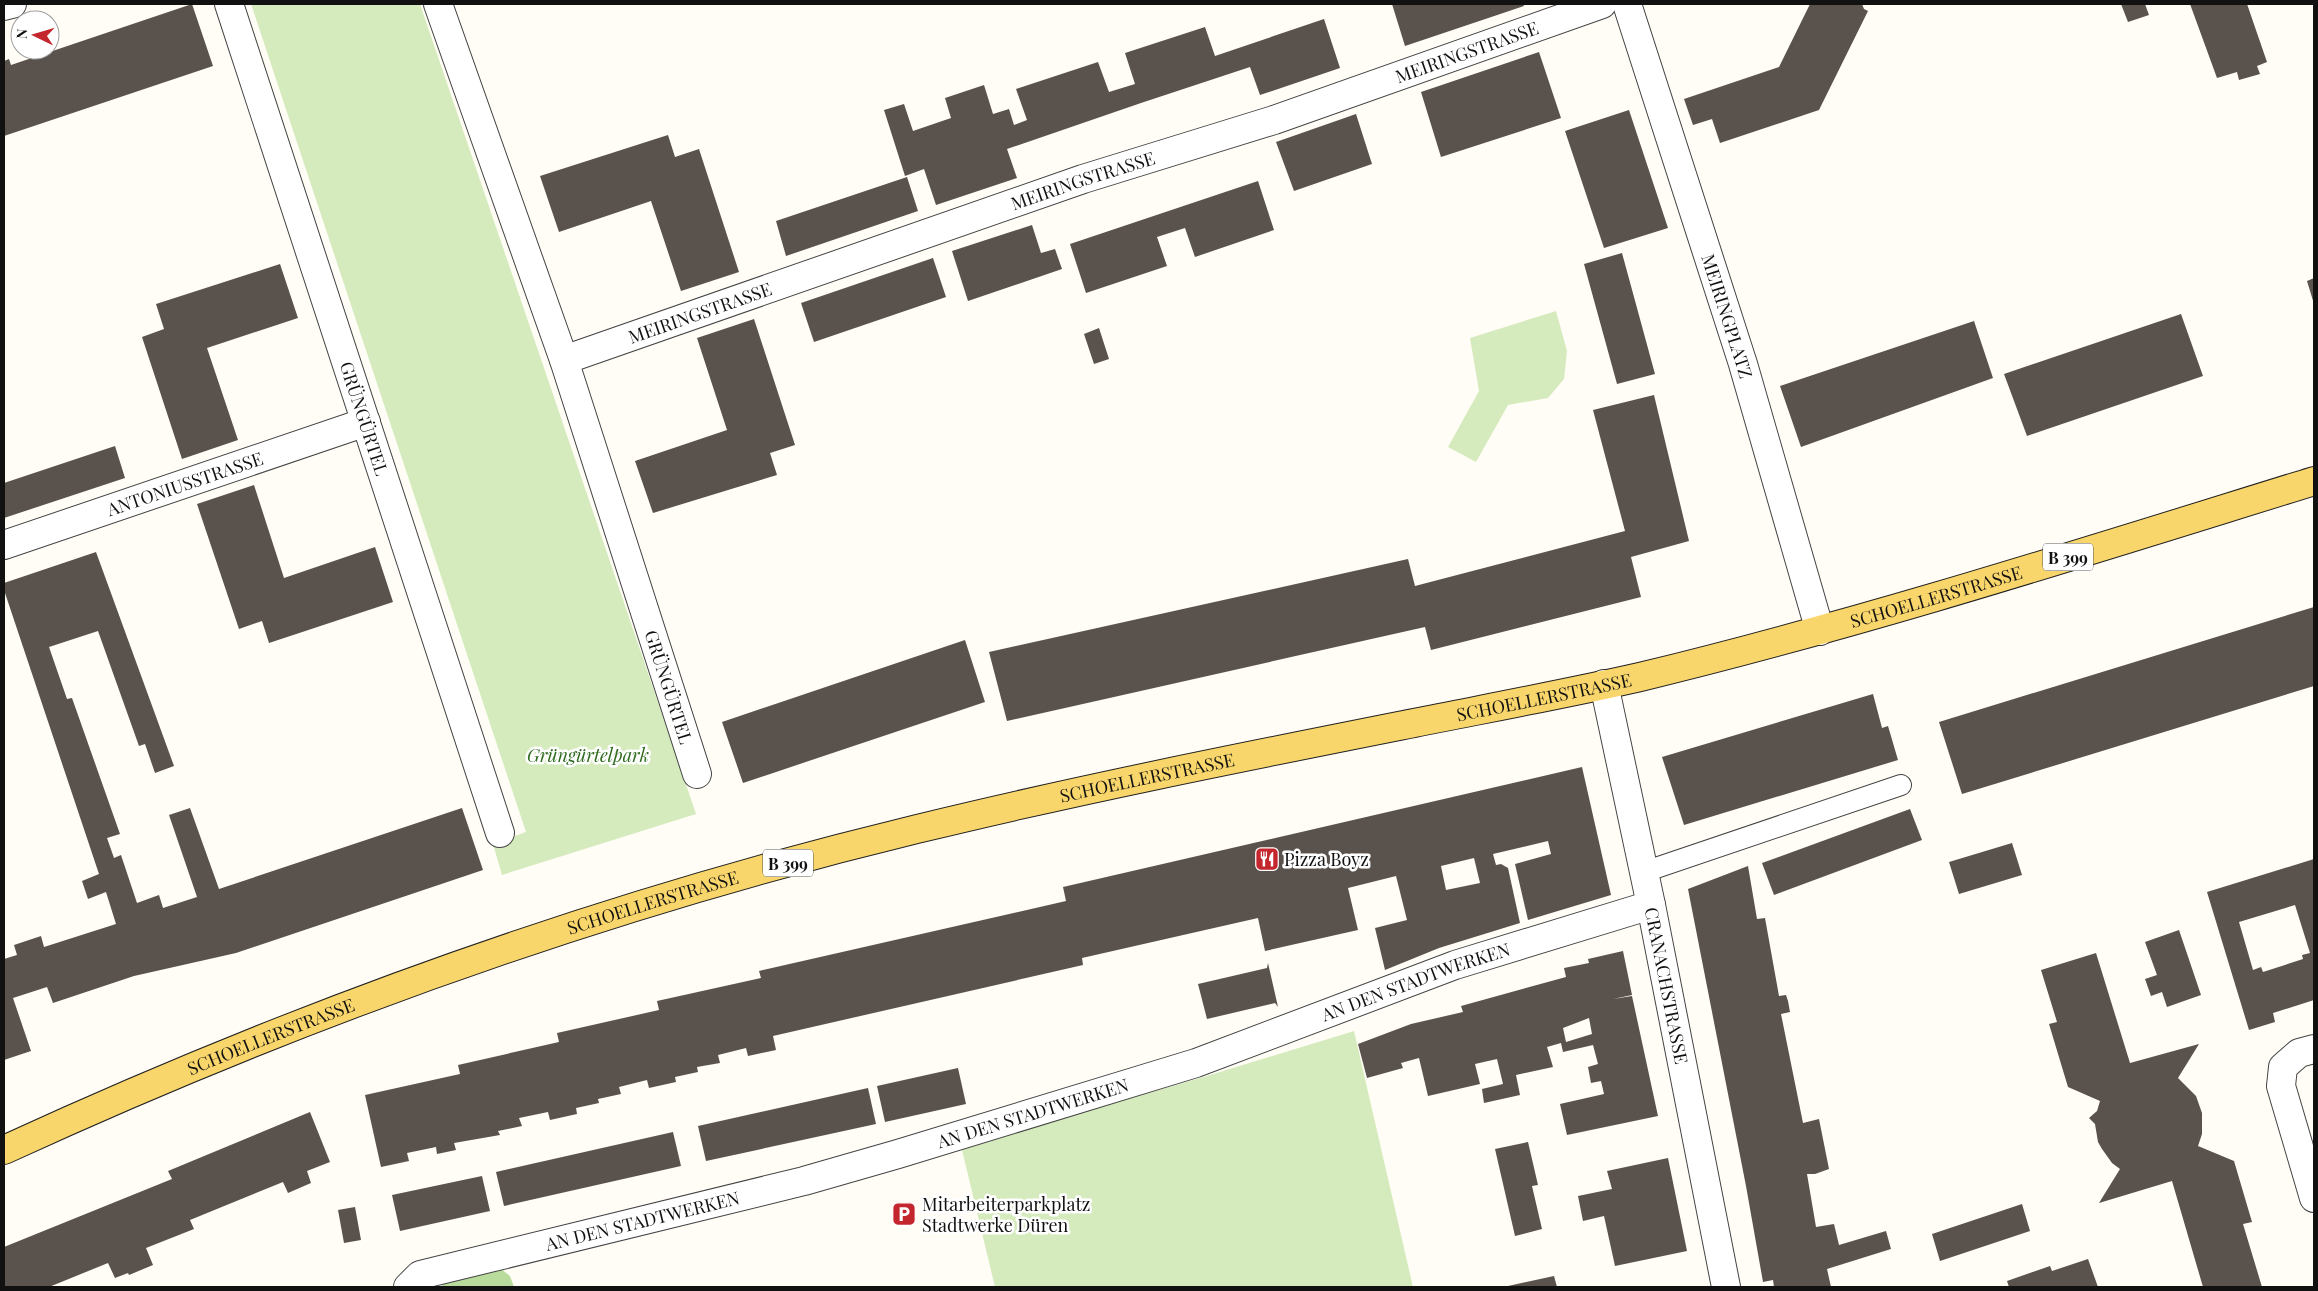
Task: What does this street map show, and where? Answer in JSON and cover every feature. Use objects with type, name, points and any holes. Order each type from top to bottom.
[{"type":"main road","name":"SCHOELLERSTRASSE","points":[[4,1150],[94,1109],[318,1017],[530,941],[726,880],[910,830],[1096,787],[1604,684],[1820,630],[2314,481]]},
{"type":"street","points":[[4,6],[12,4]]},
{"type":"street","name":"GRÜNGÜRTEL","points":[[229,4],[500,833]]},
{"type":"street","name":"GRÜNGÜRTEL","points":[[438,4],[564,360],[696,774]]},
{"type":"street","name":"MEIRINGSTRASSE","points":[[564,360],[1084,178],[1274,120],[1602,4]]},
{"type":"street","name":"MEIRINGPLATZ","points":[[1627,4],[1743,364],[1820,630]]},
{"type":"street","name":"ANTONIUSSTRASSE","points":[[4,545],[366,422]]},
{"type":"street","name":"CRANACHSTRASSE","points":[[1604,684],[1651,905],[1726,1287]]},
{"type":"street","name":"AN DEN STADTWERKEN","points":[[408,1287],[420,1275],[804,1181],[982,1129],[1196,1063],[1455,965],[1651,905]]},
{"type":"street","points":[[2314,1049],[2299,1053],[2283,1067],[2281,1086],[2314,1198]]},
{"type":"lane","points":[[1644,872],[1901,785]]},
{"type":"green space","name":"Grüngürtelpark","points":[[251,4],[420,4],[696,814],[502,875],[493,844],[526,832]]},
{"type":"green space","points":[[1556,311],[1567,351],[1564,379],[1548,398],[1508,405],[1476,462],[1448,447],[1479,391],[1470,338]]},
{"type":"green space","points":[[1354,1031],[1413,1287],[995,1287],[961,1146],[1197,1079]]},
{"type":"green space","points":[[500,1268],[510,1276],[514,1287],[441,1287],[448,1278]]},
{"type":"building","points":[[192,4],[213,66],[4,136],[4,61],[9,59],[11,65],[26,60],[60,60],[60,48]]},
{"type":"building","points":[[1392,4],[1523,4],[1524,6],[1405,46]]},
{"type":"building","points":[[1810,4],[1862,4],[1864,9],[1868,11],[1819,110],[1720,143],[1712,119],[1693,125],[1684,99],[1779,67]]},
{"type":"building","points":[[2121,4],[2145,4],[2149,15],[2128,22]]},
{"type":"building","points":[[2190,4],[2247,4],[2267,62],[2257,66],[2260,74],[2239,80],[2237,72],[2217,78]]},
{"type":"building","points":[[1324,19],[1340,68],[1260,95],[1250,67],[1141,103],[1007,149],[1017,178],[936,205],[924,169],[905,176],[884,110],[904,104],[913,131],[951,118],[945,98],[984,85],[993,114],[1009,109],[1014,125],[1027,120],[1016,89],[1098,62],[1109,92],[1135,84],[1125,53],[1205,27],[1215,56]]},
{"type":"building","points":[[1539,52],[1561,118],[1441,157],[1421,92]]},
{"type":"building","points":[[1629,110],[1668,228],[1604,248],[1565,131]]},
{"type":"building","points":[[1356,114],[1372,164],[1294,191],[1276,142]]},
{"type":"building","points":[[668,135],[675,157],[699,149],[739,272],[681,291],[651,201],[559,232],[540,176]]},
{"type":"building","points":[[907,177],[918,211],[786,256],[776,221]]},
{"type":"building","points":[[1258,181],[1274,230],[1195,257],[1185,228],[1157,237],[1167,266],[1086,293],[1070,244]]},
{"type":"building","points":[[1032,225],[1041,253],[1055,249],[1062,269],[968,301],[952,251]]},
{"type":"building","points":[[1622,253],[1655,374],[1617,384],[1584,264]]},
{"type":"building","points":[[933,258],[946,297],[814,342],[801,303]]},
{"type":"building","points":[[280,264],[298,318],[207,348],[238,440],[182,459],[142,337],[164,329],[156,304]]},
{"type":"building","points":[[2314,278],[2314,304],[2307,281]]},
{"type":"building","points":[[2181,314],[2203,376],[2027,436],[2004,374]]},
{"type":"building","points":[[754,319],[795,445],[770,453],[777,475],[653,513],[635,461],[727,430],[697,338]]},
{"type":"building","points":[[1974,321],[1993,378],[1801,447],[1780,386]]},
{"type":"building","points":[[1099,328],[1109,359],[1094,364],[1084,334]]},
{"type":"building","points":[[1654,395],[1689,541],[1631,557],[1641,597],[1431,650],[1425,627],[1007,721],[989,652],[1408,559],[1415,586],[1625,531],[1593,410]]},
{"type":"building","points":[[115,446],[125,478],[4,518],[4,483]]},
{"type":"building","points":[[254,485],[284,578],[375,547],[393,602],[269,643],[262,621],[239,629],[197,504]]},
{"type":"building","points":[[96,552],[174,766],[155,773],[145,744],[139,746],[98,631],[49,647],[67,699],[72,698],[120,834],[107,838],[114,858],[121,855],[137,903],[159,895],[163,908],[197,897],[169,815],[190,808],[219,889],[462,808],[483,870],[236,953],[134,976],[53,1003],[47,987],[13,998],[31,1051],[4,1060],[4,959],[17,955],[14,945],[41,936],[44,947],[116,924],[106,892],[88,899],[82,881],[99,874],[4,590],[4,583]]},
{"type":"building","points":[[2314,607],[2314,686],[1962,794],[1939,722]]},
{"type":"building","points":[[965,640],[985,702],[743,783],[722,722]]},
{"type":"building","points":[[1873,694],[1882,728],[1888,726],[1898,760],[1684,825],[1662,757]]},
{"type":"building","points":[[1582,767],[1611,895],[1528,920],[1515,864],[1551,854],[1548,841],[1493,854],[1496,865],[1501,864],[1508,868],[1520,923],[1439,948],[1385,970],[1375,928],[1407,920],[1396,876],[1348,888],[1358,930],[1265,951],[1258,918],[1082,958],[1083,965],[773,1036],[776,1050],[748,1056],[746,1048],[718,1055],[720,1063],[697,1067],[698,1072],[675,1077],[676,1082],[649,1088],[647,1080],[619,1087],[621,1094],[598,1099],[599,1103],[576,1108],[577,1114],[550,1120],[548,1112],[519,1118],[522,1126],[498,1131],[500,1135],[454,1143],[456,1150],[437,1154],[436,1147],[407,1153],[409,1161],[381,1167],[365,1095],[460,1074],[458,1065],[559,1042],[557,1033],[659,1010],[657,1001],[761,978],[759,971],[1066,901],[1063,887]],"holes":[[[1474,858],[1480,883],[1446,890],[1441,866]]]},
{"type":"building","points":[[1910,809],[1922,840],[1774,895],[1762,863]]},
{"type":"building","points":[[2012,843],[2022,875],[1959,894],[1949,862]]},
{"type":"building","points":[[2314,859],[2314,1000],[2273,1013],[2275,1022],[2249,1030],[2207,892]],"holes":[[[2295,905],[2310,953],[2302,955],[2303,959],[2263,972],[2261,967],[2253,970],[2239,922]]]},
{"type":"building","points":[[1748,866],[1757,919],[1765,918],[1779,996],[1786,995],[1788,1001],[1790,1012],[1781,1014],[1803,1123],[1819,1119],[1829,1169],[1815,1174],[1807,1174],[1816,1227],[1834,1224],[1839,1245],[1886,1231],[1891,1249],[1827,1269],[1831,1287],[1774,1287],[1773,1280],[1763,1282],[1688,889]]},
{"type":"building","points":[[2179,930],[2201,995],[2167,1007],[2162,992],[2151,996],[2145,979],[2157,975],[2145,942]]},
{"type":"building","points":[[1623,951],[1632,995],[1613,999],[1632,996],[1658,1116],[1567,1135],[1560,1104],[1604,1094],[1601,1081],[1591,1083],[1588,1067],[1598,1064],[1593,1045],[1563,1052],[1561,1043],[1547,1047],[1553,1067],[1516,1075],[1520,1095],[1484,1103],[1482,1089],[1503,1084],[1497,1059],[1475,1064],[1480,1084],[1428,1096],[1419,1058],[1401,1063],[1403,1068],[1367,1078],[1358,1044],[1411,1024],[1463,1012],[1461,1006],[1566,977],[1564,968],[1589,963],[1588,959]],"holes":[[[1589,1018],[1592,1034],[1566,1042],[1563,1028]]]},
{"type":"building","points":[[2096,953],[2130,1063],[2199,1044],[2178,1078],[2196,1096],[2202,1113],[2202,1134],[2198,1146],[2234,1161],[2252,1222],[2243,1224],[2262,1287],[2203,1287],[2172,1181],[2099,1203],[2120,1169],[2112,1163],[2102,1149],[2098,1142],[2095,1124],[2089,1118],[2097,1111],[2100,1101],[2068,1087],[2049,1024],[2057,1022],[2041,970]]},
{"type":"building","points":[[1268,963],[1278,1007],[1275,1003],[1207,1019],[1198,984],[1267,968]]},
{"type":"building","points":[[958,1068],[966,1104],[885,1122],[877,1086]]},
{"type":"building","points":[[868,1088],[876,1124],[706,1161],[698,1126]]},
{"type":"building","points":[[310,1112],[330,1162],[307,1171],[311,1183],[288,1193],[283,1182],[190,1220],[194,1229],[146,1248],[153,1265],[129,1275],[128,1273],[115,1278],[108,1263],[49,1287],[4,1287],[4,1247],[172,1179],[168,1171]]},
{"type":"building","points":[[673,1132],[681,1166],[504,1206],[496,1172]]},
{"type":"building","points":[[1528,1142],[1538,1185],[1532,1186],[1542,1229],[1515,1236],[1495,1149]]},
{"type":"building","points":[[1668,1158],[1687,1251],[1615,1266],[1604,1216],[1583,1221],[1578,1196],[1612,1189],[1607,1171]]},
{"type":"building","points":[[482,1176],[490,1211],[400,1231],[392,1195]]},
{"type":"building","points":[[2022,1204],[2030,1231],[1940,1261],[1932,1234]]},
{"type":"building","points":[[355,1207],[361,1240],[344,1243],[338,1210]]},
{"type":"building","points":[[2088,1259],[2098,1287],[2009,1287],[2007,1281],[2050,1266],[2052,1271]]},
{"type":"building","points":[[1554,1276],[1557,1287],[1508,1287],[1508,1286]]},
{"type":"place","name":"Pizza Boyz","points":[[1267,859]]},
{"type":"place","name":"Mitarbeiterparkplatz Stadtwerke Düren","points":[[904,1214]]}]
